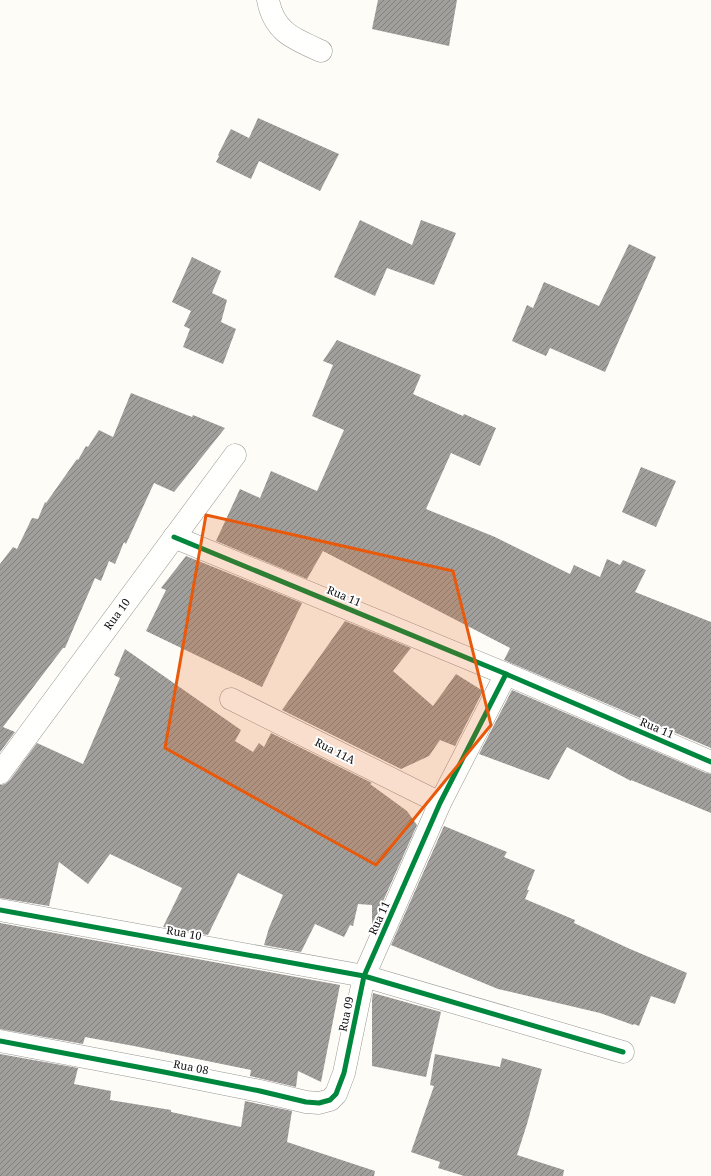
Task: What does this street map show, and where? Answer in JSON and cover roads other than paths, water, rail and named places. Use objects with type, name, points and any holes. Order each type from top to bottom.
[{"type":"street","points":[[268,0],[269,8],[279,26],[286,33],[294,40],[321,51]]},
{"type":"street","name":"Rua 10","points":[[0,773],[235,455]]},
{"type":"street","name":"Rua 11","points":[[174,537],[506,674],[711,762]]},
{"type":"street","name":"Rua 11","points":[[364,976],[440,803],[506,674]]},
{"type":"street","name":"Rua 11A","points":[[231,699],[440,803]]},
{"type":"street","name":"Rua 10","points":[[0,910],[364,976],[623,1052]]},
{"type":"street","name":"Rua 09","points":[[348,1055],[364,976]]},
{"type":"street","name":"Rua 08","points":[[0,1041],[260,1091],[306,1102],[320,1103],[330,1100],[336,1094],[344,1073],[348,1055]]}]
